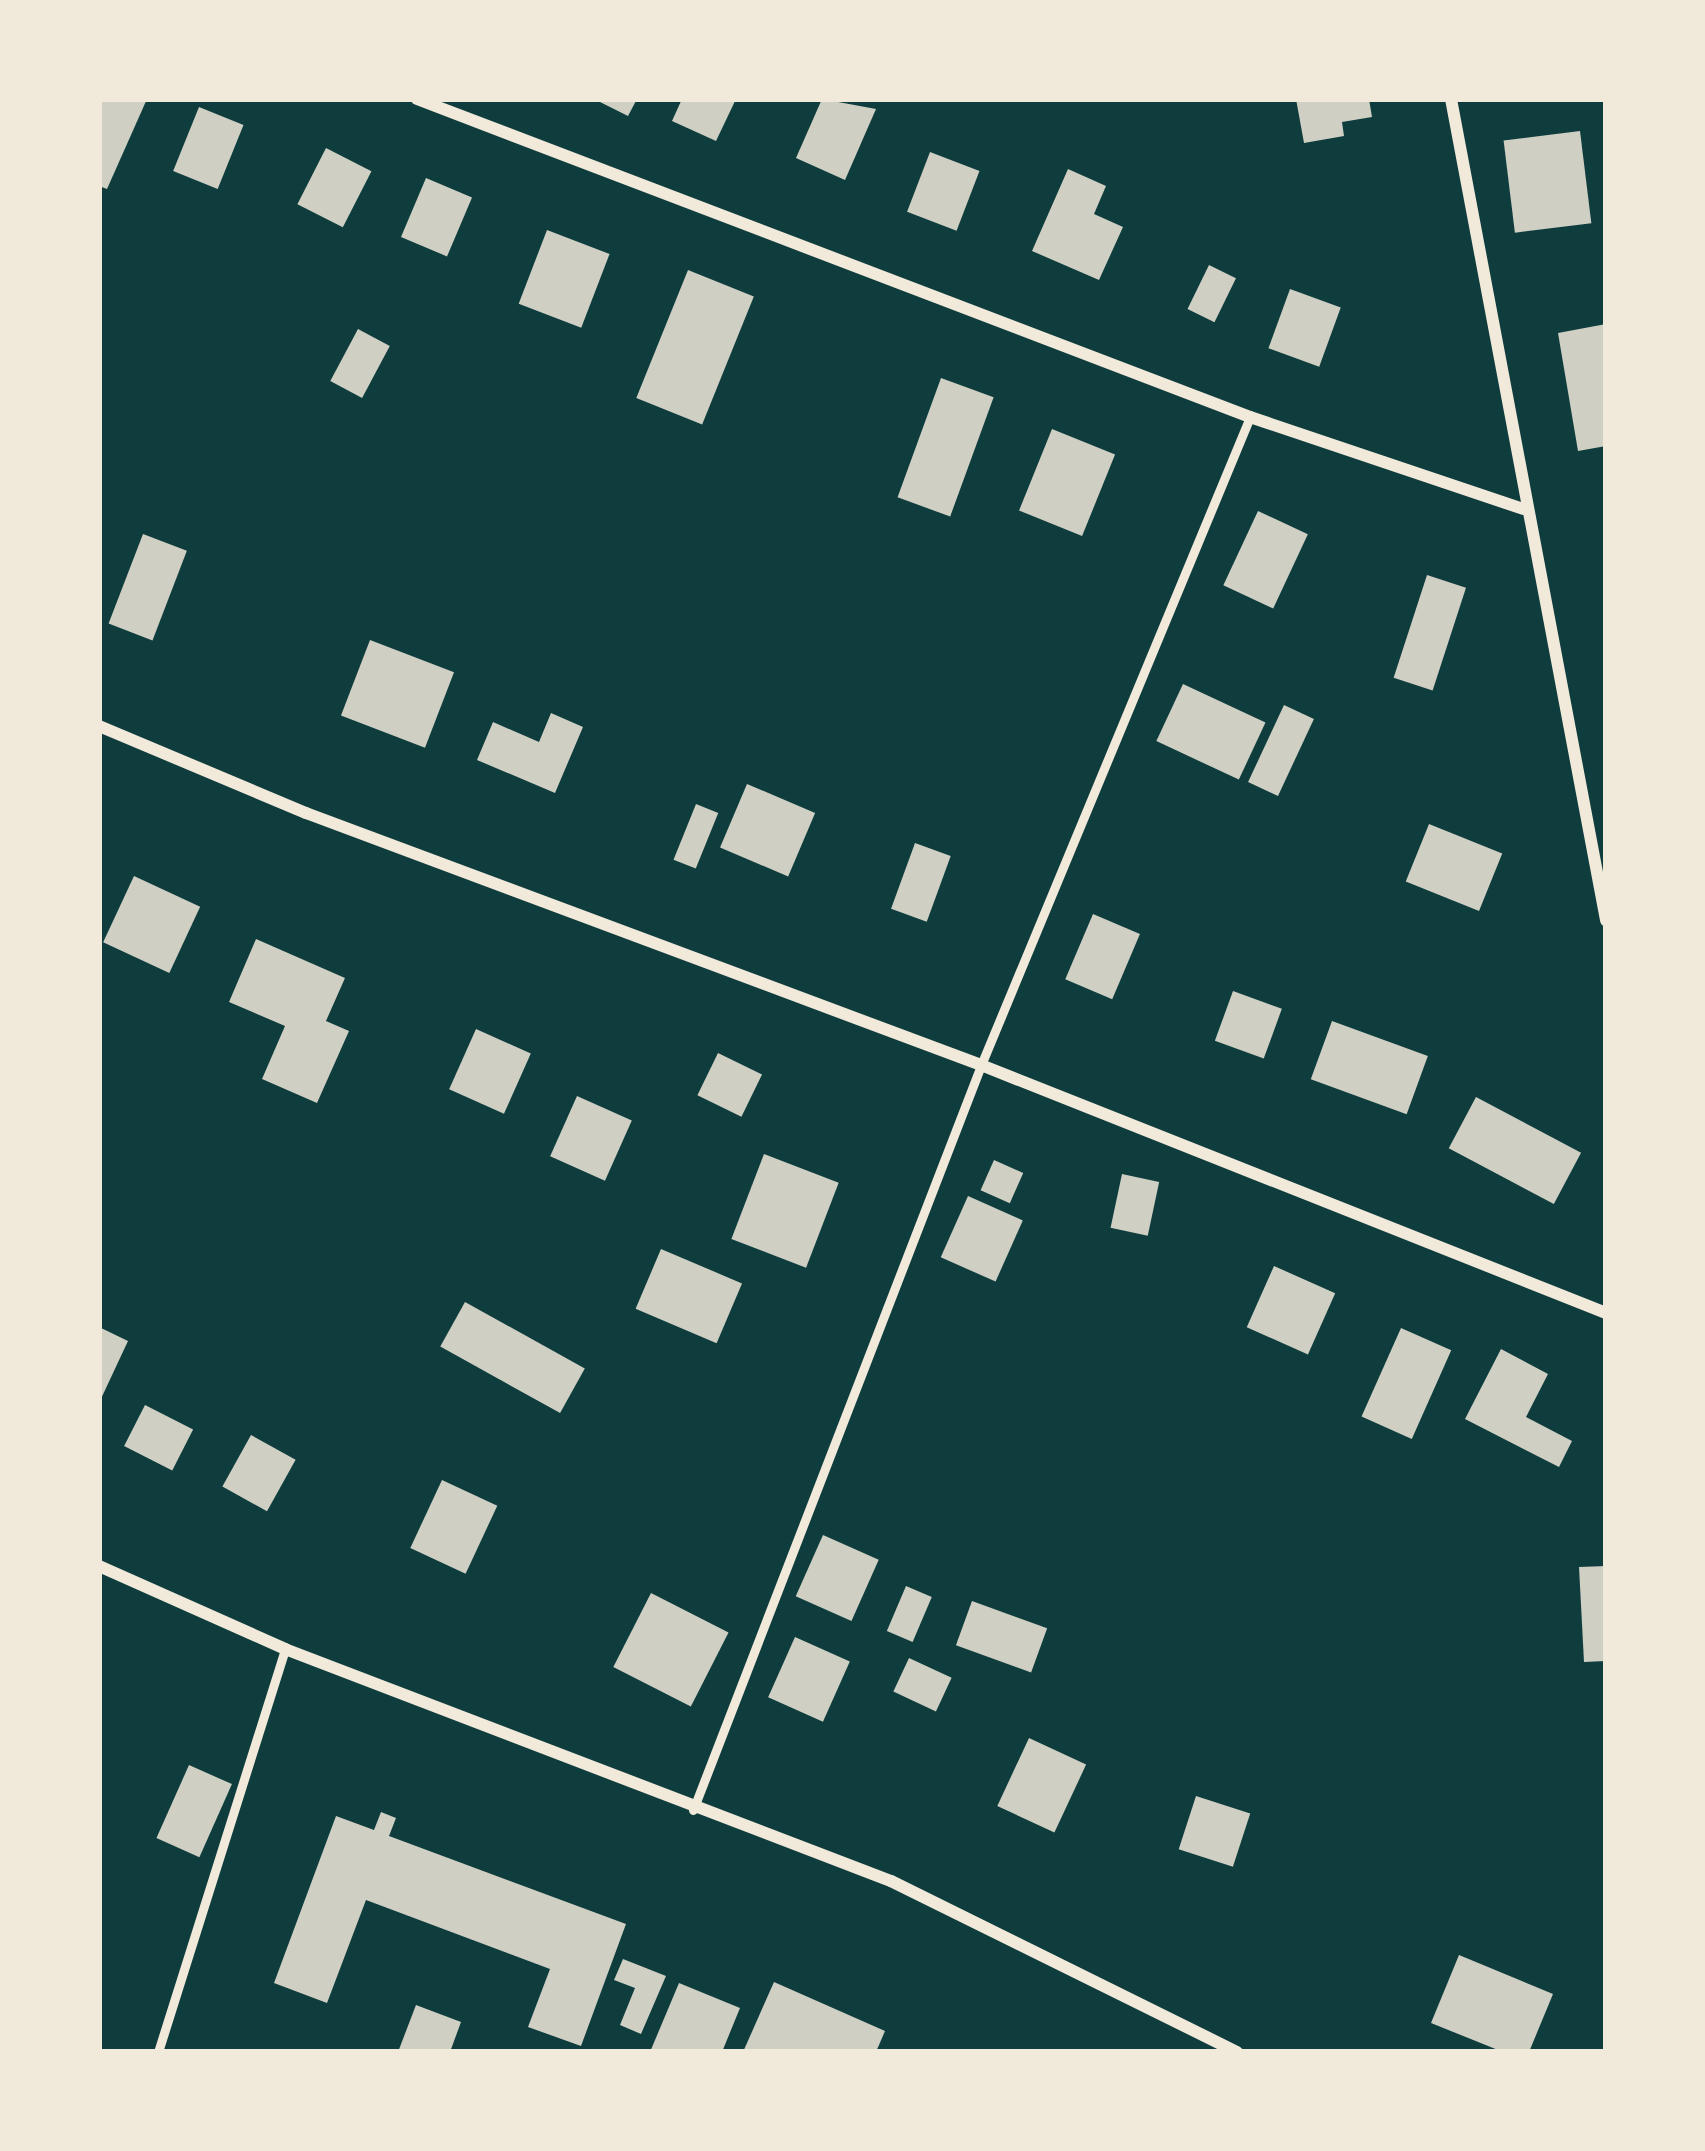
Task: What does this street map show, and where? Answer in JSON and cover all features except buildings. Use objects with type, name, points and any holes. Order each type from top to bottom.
[{"type":"street","points":[[417,99],[1250,417],[1523,509]]},
{"type":"street","points":[[1450,99],[1523,509],[1606,920]]},
{"type":"street","points":[[99,726],[306,813],[981,1065],[1606,1313]]},
{"type":"street","points":[[99,1566],[286,1649],[693,1810],[890,1881],[1237,2052]]},
{"type":"lane","points":[[693,1810],[981,1065],[1250,417]]},
{"type":"lane","points":[[158,2052],[286,1649]]}]
